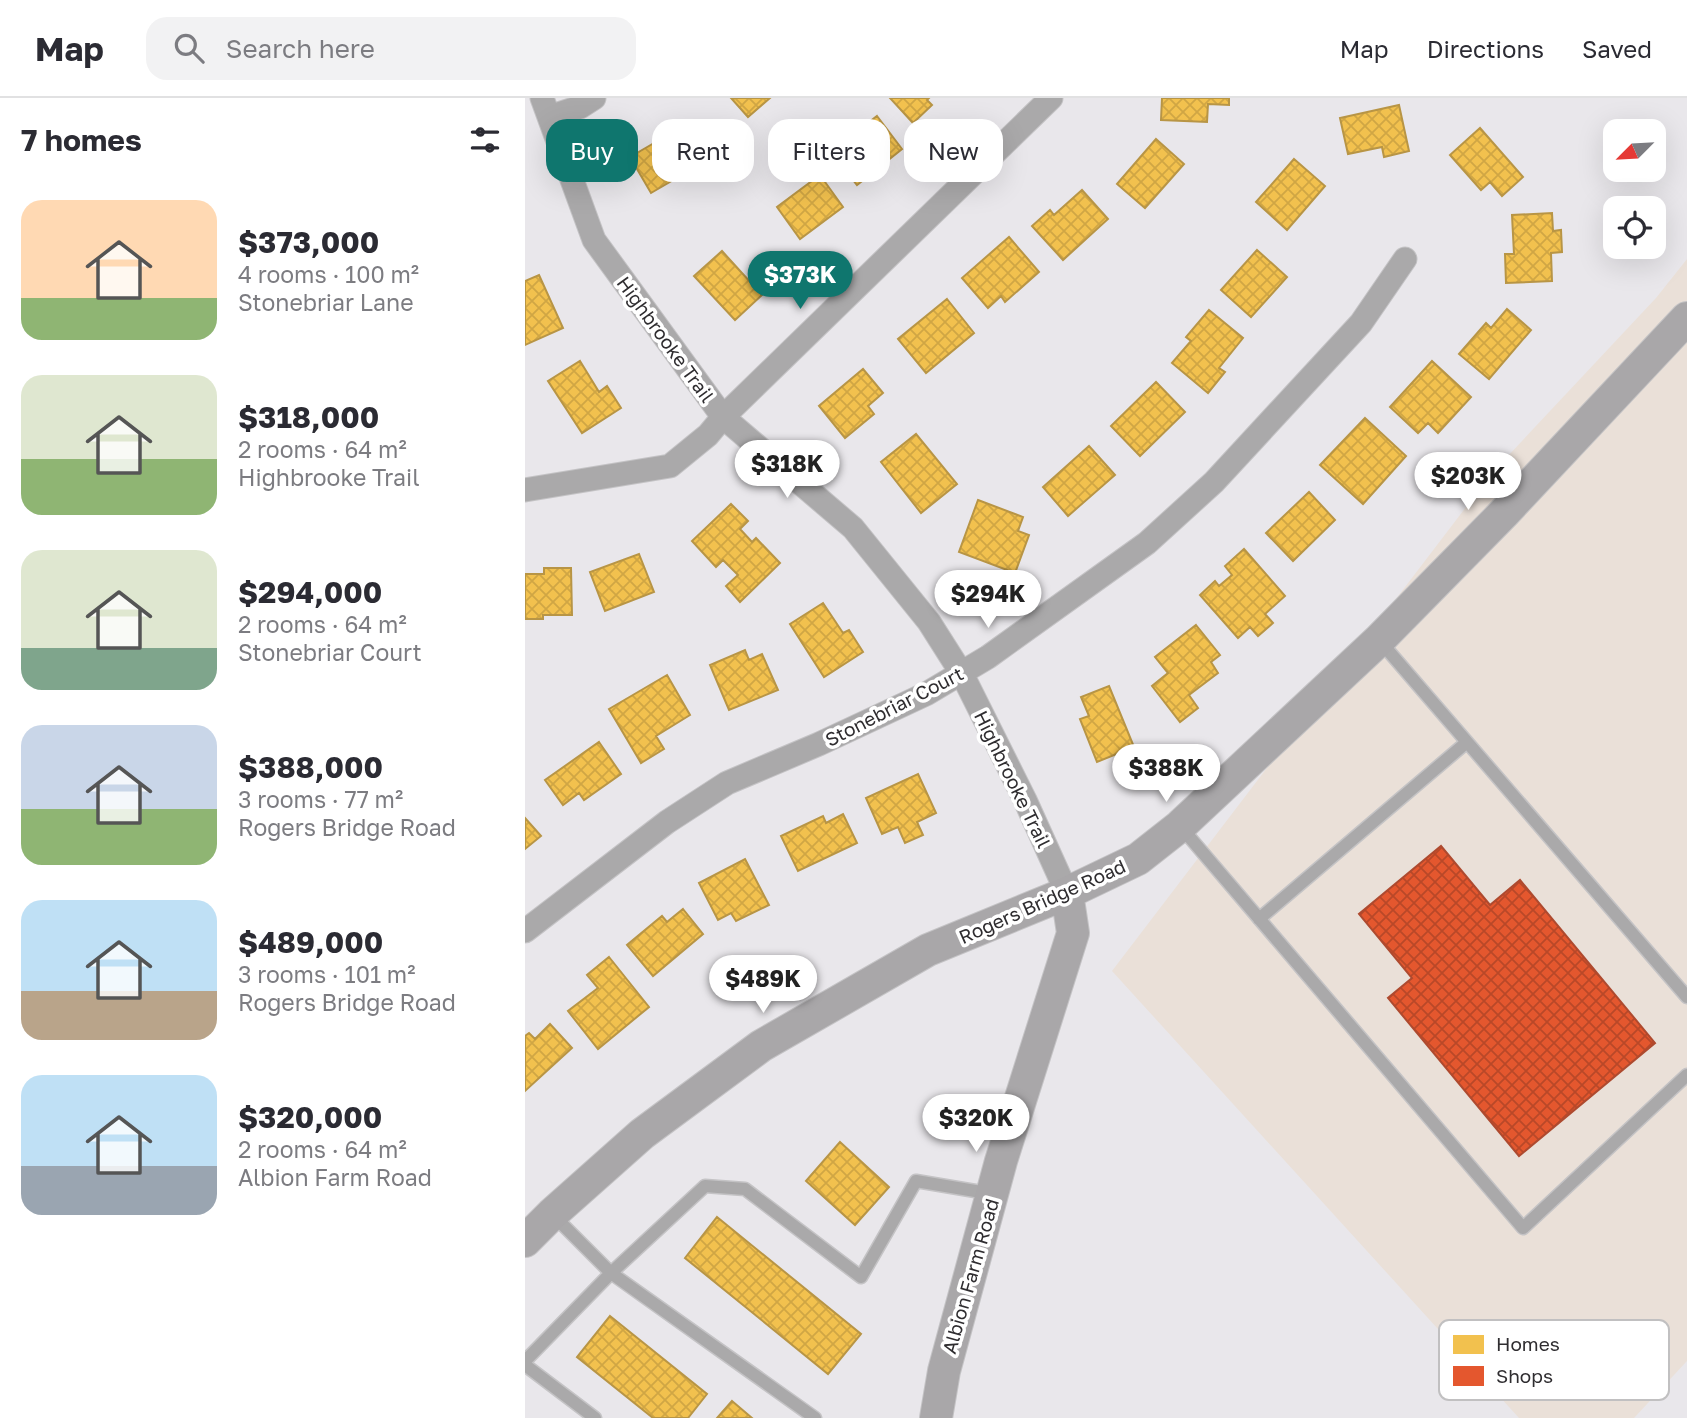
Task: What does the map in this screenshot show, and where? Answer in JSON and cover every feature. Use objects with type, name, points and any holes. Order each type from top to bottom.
[{"type":"street","points":[[545,108],[580,107],[594,98]]},
{"type":"street","points":[[525,490],[670,466],[708,435],[723,417],[1051,98]]},
{"type":"street","name":"Highbrooke Trail","points":[[545,108],[594,240],[723,417],[853,528],[929,622],[962,674],[1067,892]]},
{"type":"street","name":"Stonebriar Court","points":[[525,931],[667,821],[727,783],[819,744],[926,694],[962,674],[1147,543],[1215,482],[1361,323],[1405,259]]},
{"type":"street","name":"Rogers Bridge Road","points":[[525,1241],[642,1134],[761,1046],[928,950],[1067,892],[1137,859],[1180,826],[1379,640],[1684,327]]},
{"type":"street","name":"Albion Farm Road","points":[[936,1418],[944,1371],[1001,1161],[1073,933],[1067,892]]},
{"type":"lane","points":[[1379,640],[1687,997]]},
{"type":"lane","points":[[1259,919],[1467,743]]},
{"type":"lane","points":[[1180,826],[1524,1228],[1687,1075]]},
{"type":"lane","points":[[595,1418],[525,1363],[611,1273],[705,1186],[745,1189],[861,1277],[916,1181],[993,1194]]},
{"type":"lane","points":[[552,1214],[611,1273],[815,1418]]},
{"type":"shaded area","points":[[1687,259],[1687,1361],[1669,1380],[1669,1320],[1439,1320],[1439,1330],[1112,971],[1492,473],[1656,298]]},
{"type":"shaded area","points":[[1503,1400],[1651,1400],[1634,1418],[1519,1418]]},
{"type":"building: Homes","points":[[731,98],[770,98],[748,117]]},
{"type":"building: Homes","points":[[890,98],[929,98],[927,100],[932,105],[917,119],[909,119]]},
{"type":"building: Homes","points":[[1162,98],[1229,98],[1229,105],[1208,104],[1207,122],[1161,120]]},
{"type":"building: Homes","points":[[1399,105],[1409,151],[1384,157],[1382,147],[1348,154],[1340,118]]},
{"type":"building: Homes","points":[[1480,128],[1523,177],[1502,196],[1490,182],[1481,190],[1450,155]]},
{"type":"building: Homes","points":[[890,133],[902,149],[890,159]]},
{"type":"building: Homes","points":[[1156,139],[1184,164],[1145,208],[1117,184]]},
{"type":"building: Homes","points":[[652,144],[652,182],[670,182],[651,193],[638,171],[638,152]]},
{"type":"building: Homes","points":[[1294,159],[1325,186],[1287,230],[1256,202]]},
{"type":"building: Homes","points":[[811,182],[825,182],[843,207],[800,239],[777,207]]},
{"type":"building: Homes","points":[[1082,190],[1108,219],[1063,260],[1032,226],[1050,210],[1054,215]]},
{"type":"building: Homes","points":[[1552,213],[1553,231],[1561,230],[1562,252],[1551,253],[1552,281],[1506,283],[1505,254],[1514,254],[1512,215]]},
{"type":"building: Homes","points":[[1009,237],[1039,272],[1005,302],[1001,296],[988,308],[962,278]]},
{"type":"building: Homes","points":[[1257,250],[1287,277],[1251,317],[1221,290]]},
{"type":"building: Homes","points":[[722,251],[762,295],[735,320],[694,276]]},
{"type":"building: Homes","points":[[539,275],[563,328],[525,345],[525,281]]},
{"type":"building: Homes","points":[[947,299],[974,333],[926,373],[898,339]]},
{"type":"building: Homes","points":[[1507,309],[1531,330],[1489,379],[1459,354],[1486,323],[1491,328]]},
{"type":"building: Homes","points":[[1209,310],[1243,338],[1219,368],[1225,372],[1208,393],[1172,363],[1191,341],[1186,337]]},
{"type":"building: Homes","points":[[580,361],[599,392],[607,386],[621,408],[582,433],[548,381]]},
{"type":"building: Homes","points":[[1432,361],[1471,397],[1438,433],[1428,423],[1418,433],[1390,407]]},
{"type":"building: Homes","points":[[863,369],[883,393],[868,406],[874,414],[845,438],[819,406]]},
{"type":"building: Homes","points":[[1156,382],[1185,412],[1140,456],[1111,426]]},
{"type":"building: Homes","points":[[1365,418],[1406,456],[1363,504],[1320,465]]},
{"type":"building: Homes","points":[[916,434],[957,484],[921,513],[881,462]]},
{"type":"building: Homes","points":[[1089,446],[1115,475],[1068,516],[1043,487]]},
{"type":"building: Homes","points":[[1309,492],[1335,520],[1293,561],[1266,533]]},
{"type":"building: Homes","points":[[978,500],[1023,517],[1018,531],[1029,535],[1015,573],[959,552]]},
{"type":"building: Homes","points":[[731,504],[748,521],[740,529],[752,542],[756,538],[780,563],[740,602],[726,586],[738,575],[723,560],[716,567],[692,541]]},
{"type":"building: Homes","points":[[1244,549],[1285,596],[1265,614],[1273,623],[1258,636],[1250,627],[1238,638],[1200,595],[1215,581],[1219,586],[1232,575],[1225,566]]},
{"type":"building: Homes","points":[[639,554],[654,592],[605,611],[590,572]]},
{"type":"building: Homes","points":[[544,568],[571,568],[572,615],[543,615],[543,619],[525,619],[525,574],[544,574]]},
{"type":"building: Homes","points":[[823,603],[843,633],[849,630],[863,652],[824,677],[790,624]]},
{"type":"building: Homes","points":[[1196,625],[1220,655],[1211,662],[1218,673],[1189,695],[1198,708],[1180,722],[1152,686],[1168,673],[1155,657]]},
{"type":"building: Homes","points":[[745,650],[749,660],[762,654],[778,690],[729,710],[710,665]]},
{"type":"building: Homes","points":[[667,675],[690,715],[656,736],[664,749],[641,763],[609,709]]},
{"type":"building: Homes","points":[[1109,686],[1134,747],[1097,762],[1080,719],[1089,716],[1081,697]]},
{"type":"building: Homes","points":[[599,742],[621,774],[584,800],[579,793],[563,805],[545,780]]},
{"type":"building: Homes","points":[[918,774],[936,813],[917,822],[923,835],[905,843],[898,827],[882,834],[866,798]]},
{"type":"building: Homes","points":[[843,814],[857,843],[798,871],[781,836],[823,816],[826,823]]},
{"type":"building: Homes","points":[[525,818],[541,836],[525,849]]},
{"type":"building: Homes","points":[[745,859],[769,905],[736,921],[731,913],[718,920],[699,883]]},
{"type":"building: Homes","points":[[683,909],[703,934],[653,976],[627,945],[662,916],[667,922]]},
{"type":"building: Homes","points":[[609,957],[649,1007],[598,1049],[568,1011],[598,988],[587,975]]},
{"type":"building: Homes","points":[[550,1024],[572,1048],[525,1091],[525,1036],[529,1033],[535,1039]]},
{"type":"building: Homes","points":[[840,1142],[889,1187],[855,1225],[806,1181]]},
{"type":"building: Homes","points":[[717,1217],[861,1334],[828,1374],[685,1258]]},
{"type":"building: Homes","points":[[610,1316],[707,1394],[688,1418],[653,1418],[577,1357]]},
{"type":"building: Homes","points":[[732,1401],[752,1418],[717,1418]]},
{"type":"building: Shops","points":[[1441,846],[1490,905],[1520,880],[1655,1043],[1519,1156],[1388,998],[1412,978],[1359,914]]}]
